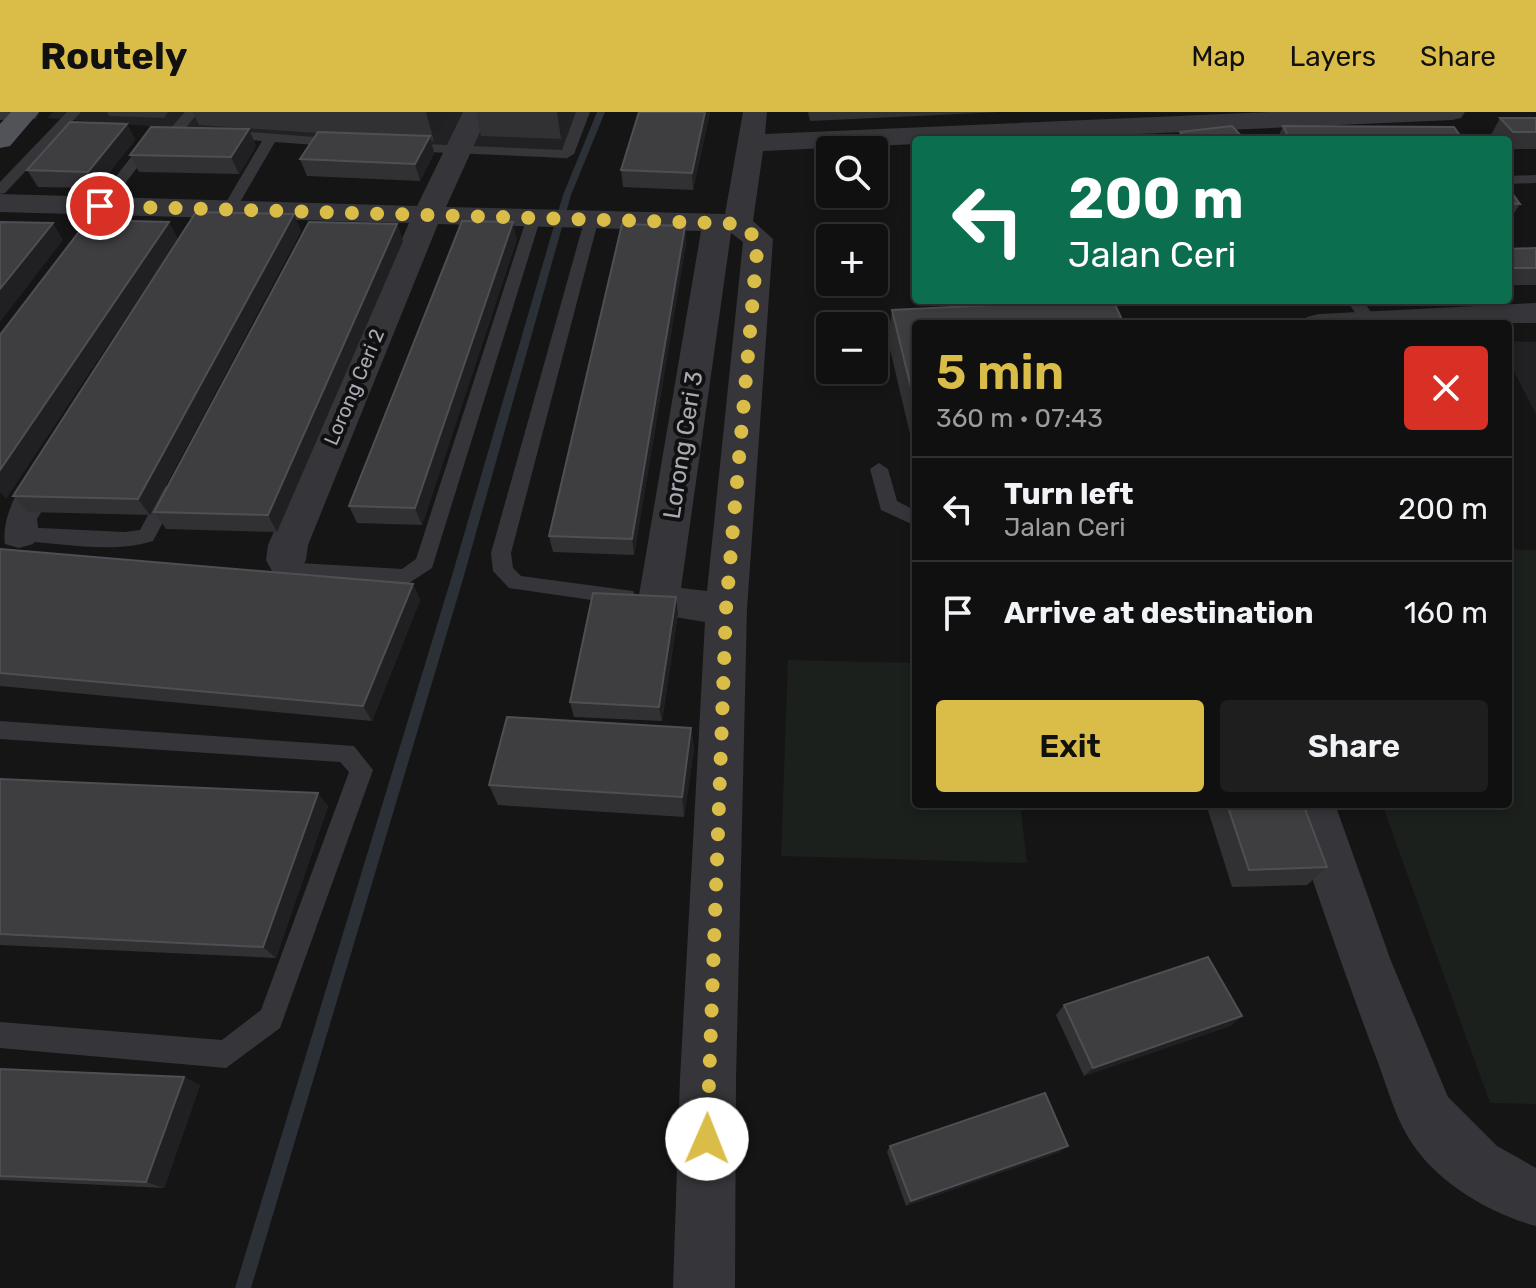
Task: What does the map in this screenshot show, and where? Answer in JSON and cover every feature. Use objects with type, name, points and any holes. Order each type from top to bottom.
[{"type":"main road","points":[[0,140],[26,112]]},
{"type":"street","points":[[0,112],[26,112]]},
{"type":"street","name":"Lorong Ceri 2","points":[[286,560],[288,545],[427,215],[476,112]]},
{"type":"street","name":"Lorong Ceri 3","points":[[659,601],[728,223],[750,143],[755,112]]},
{"type":"street","points":[[750,143],[1222,117],[1452,112]]},
{"type":"street","points":[[1,201],[211,218],[317,220],[427,215],[728,223],[758,239],[726,609],[708,1079],[704,1288]]},
{"type":"street","points":[[1331,320],[1361,310],[1536,313]]},
{"type":"street","points":[[19,534],[18,519],[68,438]]},
{"type":"street","points":[[659,601],[726,609]]},
{"type":"street","points":[[1312,808],[1365,961],[1428,1117],[1443,1139],[1477,1165],[1519,1195],[1536,1197]]},
{"type":"lane","points":[[1,201],[74,112]]},
{"type":"lane","points":[[177,129],[192,112]]},
{"type":"lane","points":[[395,147],[567,154],[583,112]]},
{"type":"lane","points":[[101,210],[145,138],[177,129],[193,131]]},
{"type":"lane","points":[[208,132],[349,144]]},
{"type":"lane","points":[[211,218],[271,138]]},
{"type":"lane","points":[[1512,180],[1536,179]]},
{"type":"lane","points":[[286,560],[294,570],[406,577],[425,563],[540,217]]},
{"type":"lane","points":[[586,218],[501,553],[503,571],[516,583],[659,601]]},
{"type":"lane","points":[[879,469],[888,505],[912,517]]},
{"type":"lane","points":[[19,534],[125,539],[146,536],[176,480]]},
{"type":"lane","points":[[0,730],[346,753],[361,770],[271,1019],[226,1054],[0,1035]]},
{"type":"shaded area","points":[[53,112],[587,112],[568,159],[47,118]]},
{"type":"shaded area","points":[[1512,341],[1536,342],[1536,414],[1512,368]]},
{"type":"shaded area","points":[[1512,549],[1536,550],[1536,1104],[1490,1103],[1383,808],[1512,808]]},
{"type":"shaded area","points":[[788,660],[912,663],[912,808],[1020,808],[1027,863],[781,856]]},
{"type":"building","points":[[639,112],[705,112],[692,173],[621,170]]},
{"type":"building","points":[[1500,118],[1536,118],[1536,132],[1513,132]]},
{"type":"building","points":[[70,122],[127,124],[88,172],[27,170]]},
{"type":"building","points":[[1232,126],[1241,136],[1184,136],[1180,132]]},
{"type":"building","points":[[1283,126],[1454,127],[1460,136],[1288,136]]},
{"type":"building","points":[[151,127],[249,129],[231,157],[130,155]]},
{"type":"building","points":[[318,132],[430,136],[415,164],[300,159]]},
{"type":"building","points":[[1512,193],[1520,204],[1512,203]]},
{"type":"building","points":[[196,212],[294,214],[138,499],[13,496]]},
{"type":"building","points":[[88,220],[169,222],[0,470],[0,335]]},
{"type":"building","points":[[462,221],[513,222],[415,508],[349,506]]},
{"type":"building","points":[[0,222],[53,223],[0,289]]},
{"type":"building","points":[[309,222],[397,224],[268,515],[154,512]]},
{"type":"building","points":[[622,224],[685,226],[632,539],[549,536]]},
{"type":"building","points":[[1536,248],[1536,268],[1512,268],[1512,249]]},
{"type":"building","points":[[1011,304],[1115,304],[1122,320],[912,320],[912,392],[892,310]]},
{"type":"building","points":[[0,549],[413,584],[363,706],[0,673]]},
{"type":"building","points":[[593,593],[676,597],[659,707],[570,702]]},
{"type":"building","points":[[507,717],[691,728],[682,797],[489,785]]},
{"type":"building","points":[[0,779],[318,793],[263,947],[0,934]]},
{"type":"building","points":[[1228,808],[1305,808],[1327,867],[1249,870]]},
{"type":"building","points":[[1208,957],[1242,1016],[1093,1068],[1064,1005]]},
{"type":"building","points":[[0,1069],[184,1077],[146,1182],[0,1176]]},
{"type":"building","points":[[1045,1093],[1068,1146],[911,1201],[890,1146]]},
{"type":"waterway","points":[[243,1288],[457,579],[567,195],[601,112]]},
{"type":"route","points":[[100,206],[580,217],[738,224],[758,239],[726,609],[707,1139]]}]
